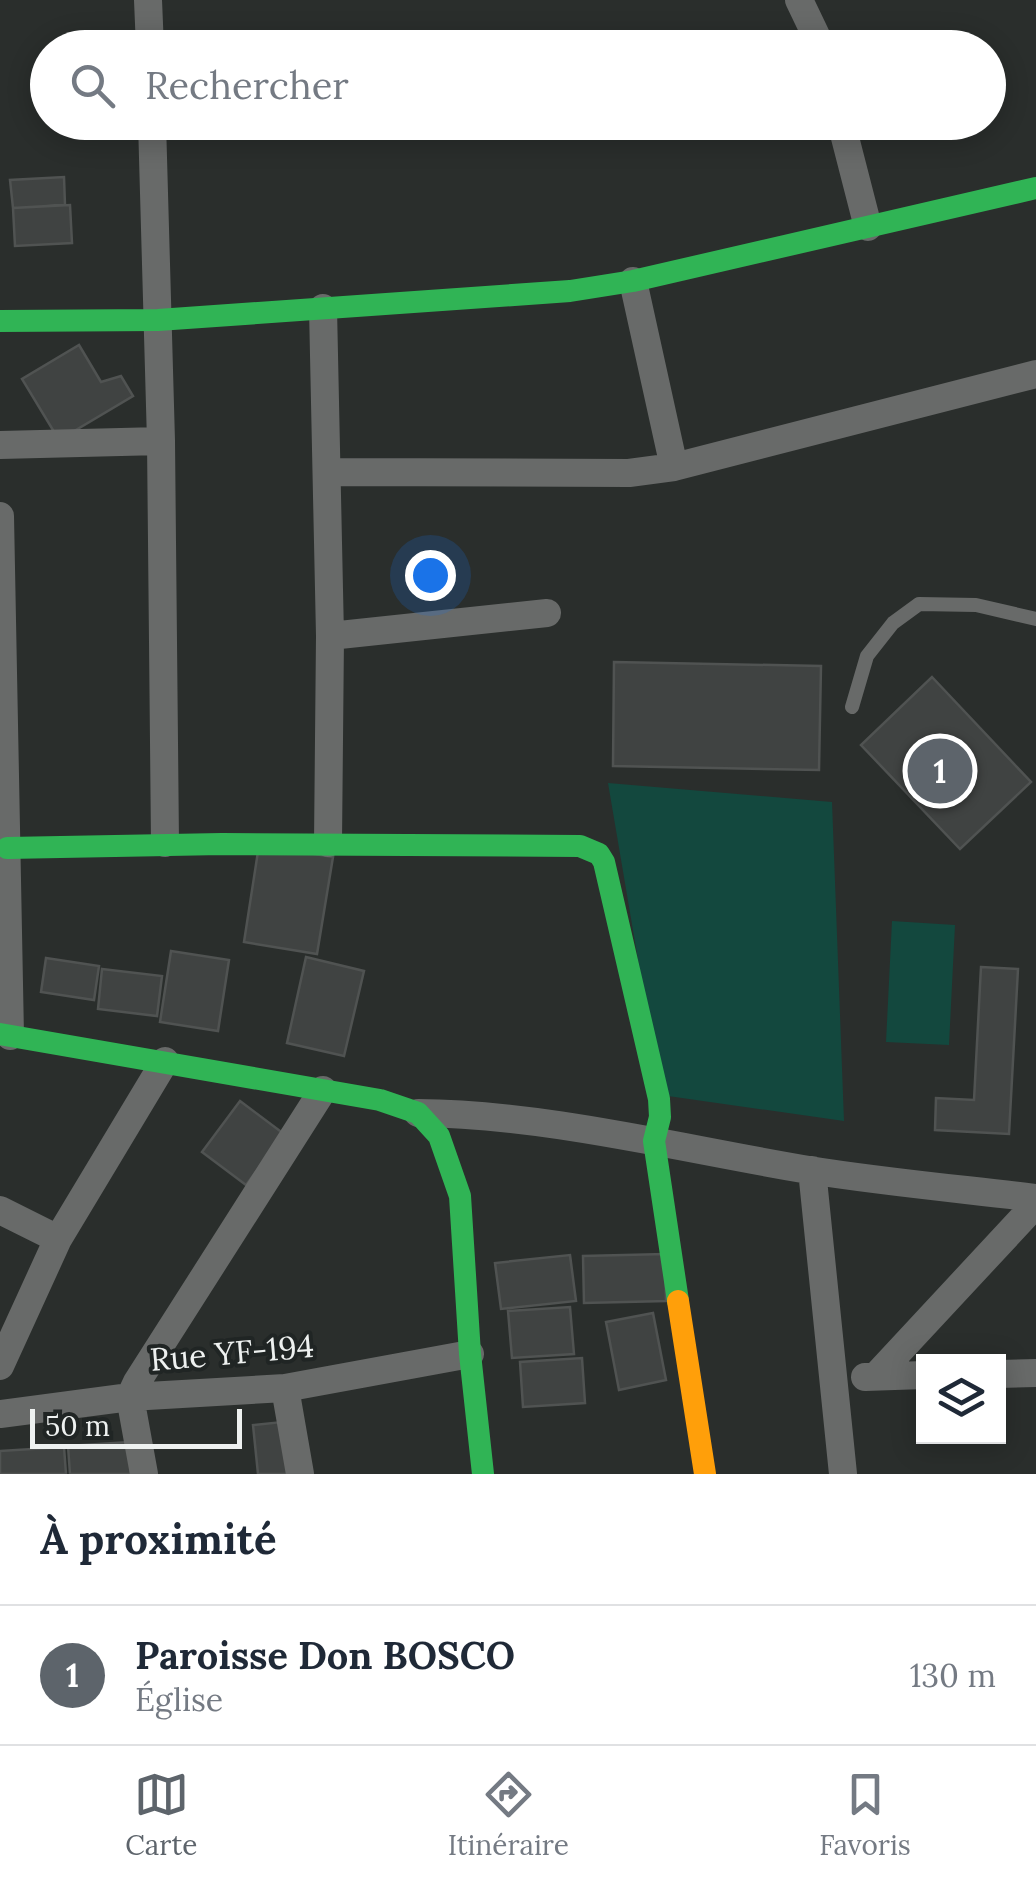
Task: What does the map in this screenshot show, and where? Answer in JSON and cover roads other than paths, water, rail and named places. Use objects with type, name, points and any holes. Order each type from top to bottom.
[{"type":"street","points":[[148,0],[149,30]]},
{"type":"street","points":[[799,0],[813,30]]},
{"type":"street","points":[[153,140],[161,441],[165,842]]},
{"type":"street","points":[[846,140],[868,227]]},
{"type":"street","points":[[0,321],[158,320],[570,291],[633,281],[1036,188]]},
{"type":"street","points":[[633,281],[674,467]]},
{"type":"street","points":[[323,308],[330,636],[328,843]]},
{"type":"street","points":[[327,472],[586,474],[674,467],[1036,374]]},
{"type":"street","points":[[0,445],[161,441]]},
{"type":"street","points":[[0,516],[5,1035],[380,1100],[418,1113],[461,1113],[654,1141],[812,1170],[1036,1201]]},
{"type":"street","points":[[330,636],[548,613]]},
{"type":"street","points":[[6,848],[165,842],[328,843],[580,846],[598,854],[604,862],[659,1099],[660,1118],[654,1141],[705,1474]]},
{"type":"street","points":[[0,1366],[58,1239],[165,1060]]},
{"type":"street","points":[[144,1474],[130,1398],[146,1362],[323,1090]]},
{"type":"street","points":[[418,1113],[438,1136],[460,1196],[470,1354],[483,1474]]},
{"type":"street","points":[[812,1170],[843,1474]]},
{"type":"street","points":[[876,1376],[1036,1201]]},
{"type":"street","points":[[0,1210],[58,1239]]},
{"type":"street","name":"Rue YF-194","points":[[0,1414],[130,1398],[285,1388],[470,1354]]},
{"type":"street","points":[[1006,1374],[1036,1373]]},
{"type":"street","points":[[835,1379],[916,1375]]},
{"type":"street","points":[[285,1388],[300,1474]]},
{"type":"lane","points":[[852,708],[867,656],[893,624],[919,604],[976,605],[1036,619]]},
{"type":"place","name":"Paroisse Don BOSCO","points":[[940,771]]}]
